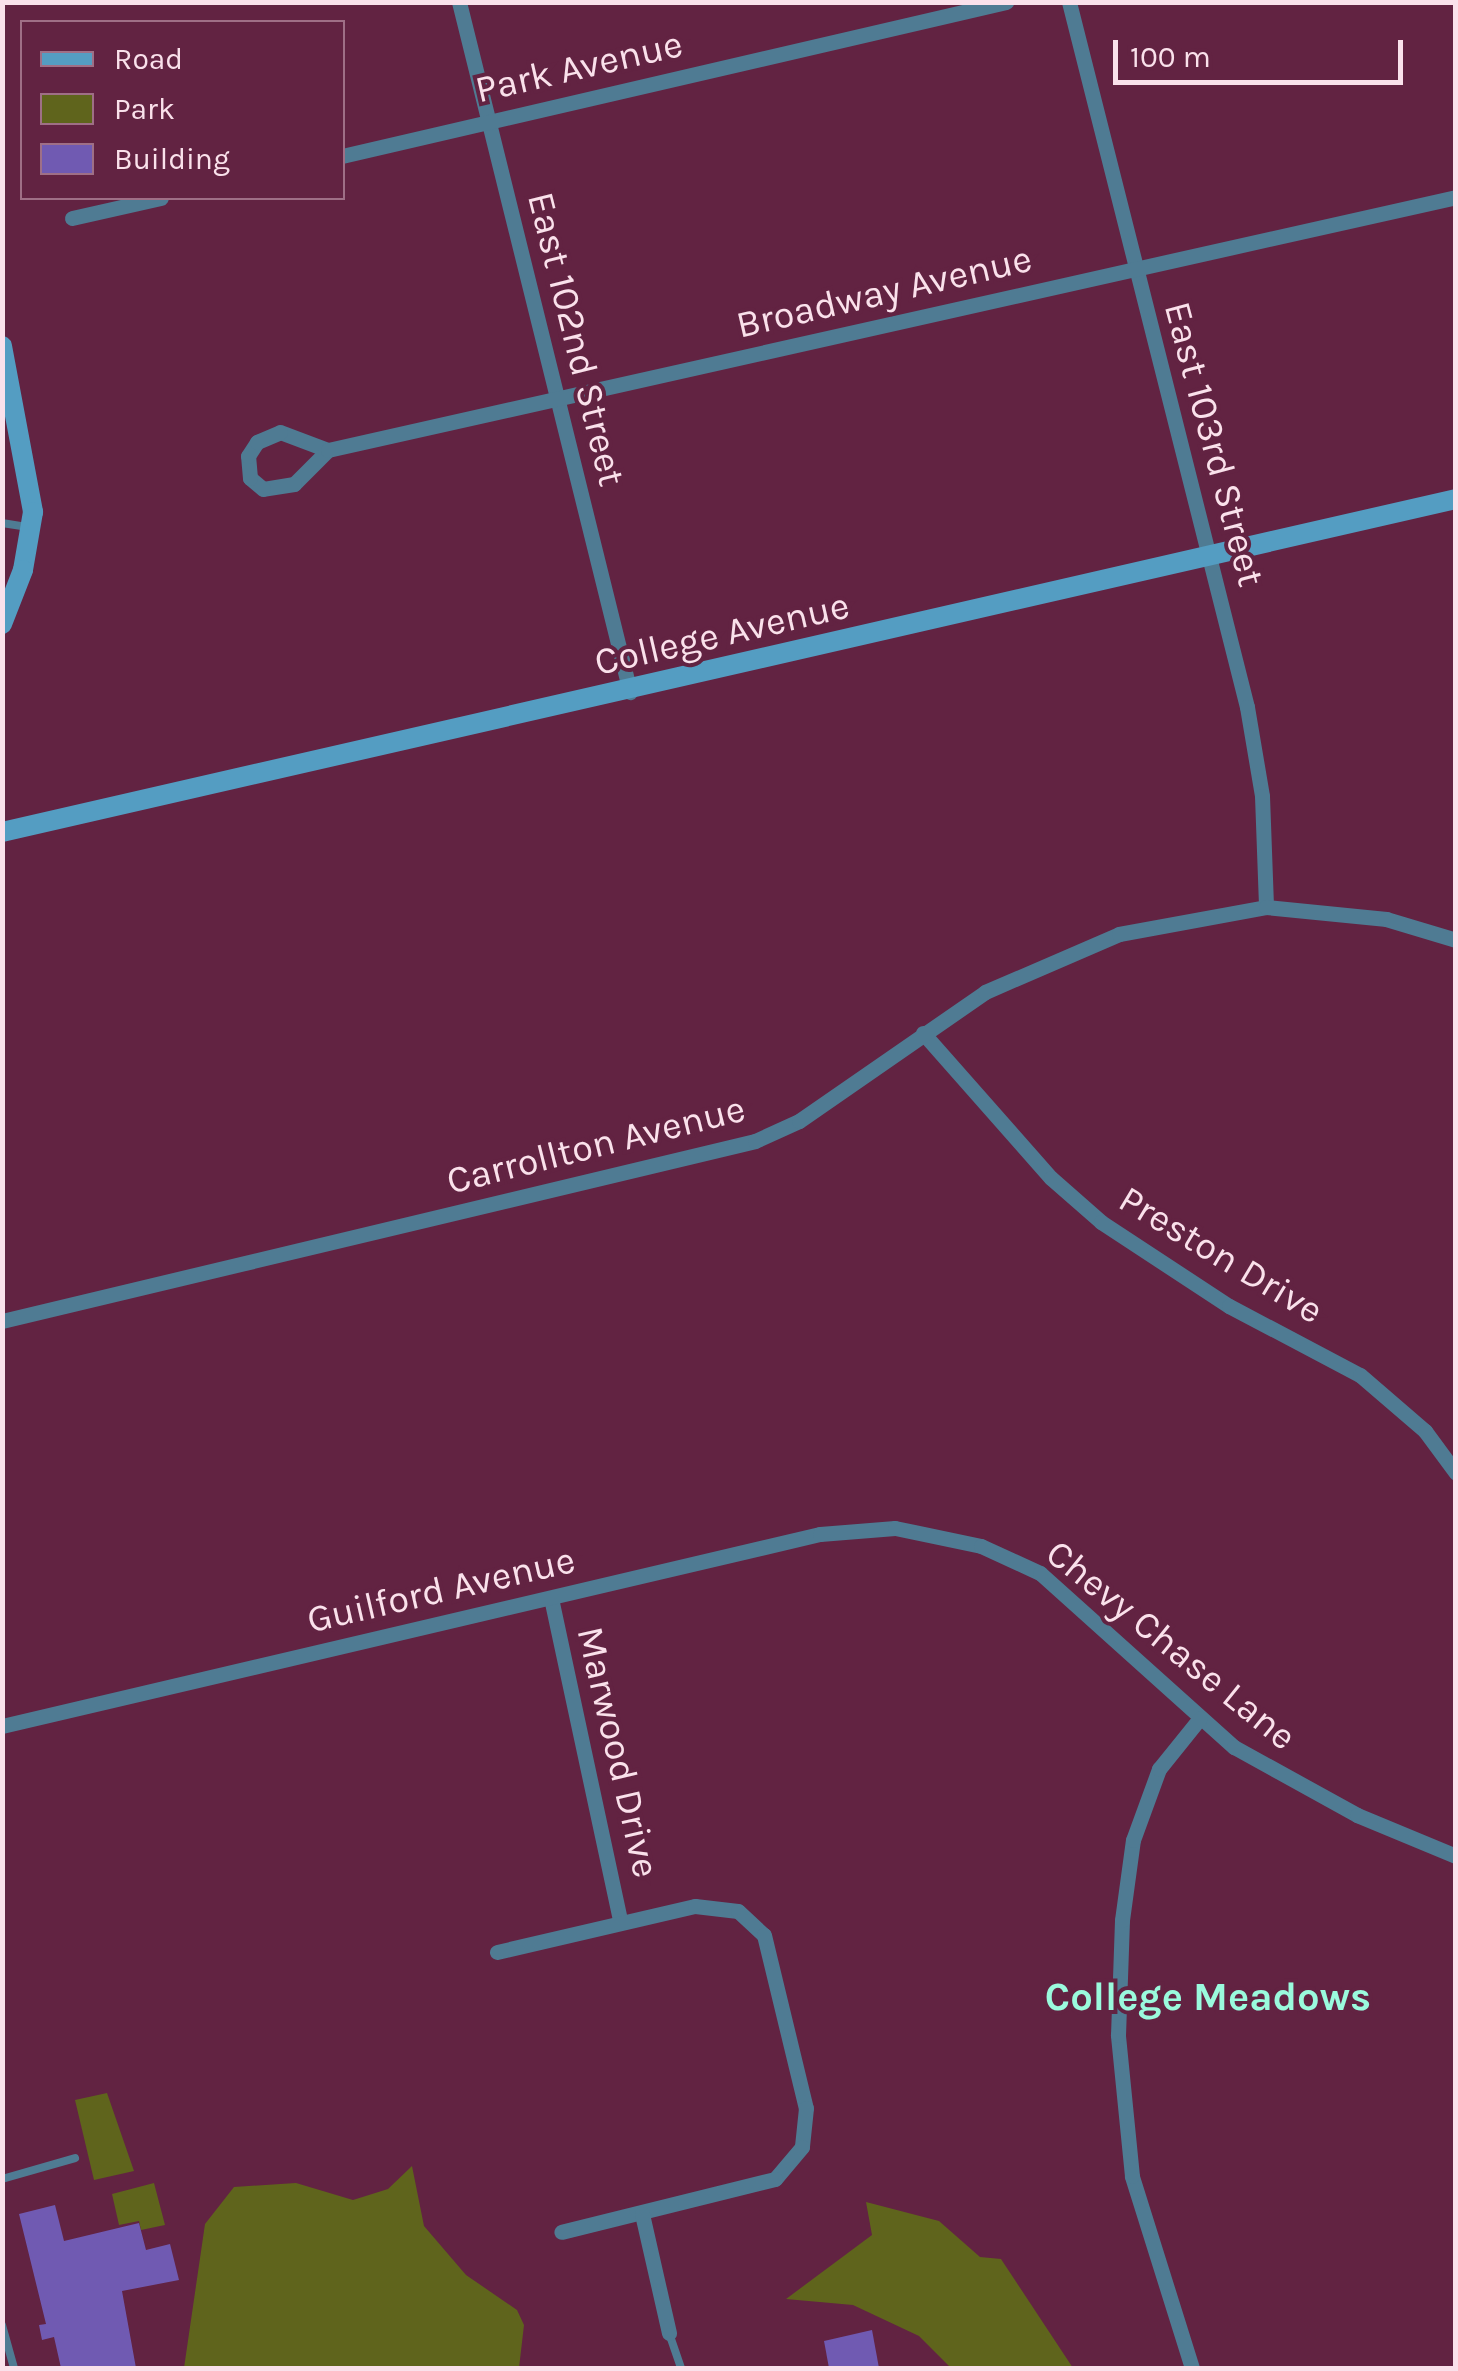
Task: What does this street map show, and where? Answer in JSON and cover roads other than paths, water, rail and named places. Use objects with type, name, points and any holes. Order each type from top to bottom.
[{"type":"main road","points":[[2,346],[30,473],[32,528],[2,624]]},
{"type":"main road","name":"College Avenue","points":[[2,832],[630,692],[1456,499]]},
{"type":"street","name":"East 102nd Street","points":[[459,2],[630,692]]},
{"type":"street","name":"Park Avenue","points":[[345,155],[1006,2]]},
{"type":"street","name":"East 103rd Street","points":[[1069,2],[1209,556],[1256,759],[1266,907]]},
{"type":"street","name":"Broadway Avenue","points":[[328,450],[272,433],[256,442],[246,467],[264,488],[284,489],[328,450],[1456,198]]},
{"type":"street","points":[[72,218],[152,200]]},
{"type":"street","name":"Carrollton Avenue","points":[[2,1321],[755,1141],[798,1121],[985,992],[1064,954],[1181,918],[1266,907],[1386,919],[1456,940]]},
{"type":"street","name":"Preston Drive","points":[[923,1033],[1051,1178],[1101,1222],[1229,1306],[1360,1376],[1425,1430],[1456,1473]]},
{"type":"street","name":"Guilford Avenue","points":[[2,1726],[820,1534],[895,1528]]},
{"type":"street","name":"Chevy Chase Lane","points":[[895,1528],[966,1541],[1040,1572],[1086,1607],[1200,1718],[1285,1780],[1456,1856]]},
{"type":"street","name":"Marwood Drive","points":[[550,1598],[620,1921]]},
{"type":"street","points":[[1192,2368],[1132,2176],[1118,2035],[1122,1920],[1132,1840],[1159,1769],[1200,1718]]},
{"type":"street","points":[[497,1952],[620,1921],[712,1904],[746,1916],[764,1935],[806,2108],[806,2132],[796,2158],[759,2185],[561,2232]]},
{"type":"street","points":[[642,2214],[669,2333]]},
{"type":"lane","points":[[2,522],[32,528]]},
{"type":"lane","points":[[2,2179],[75,2158]]},
{"type":"lane","points":[[2,2325],[14,2368]]},
{"type":"lane","points":[[669,2333],[681,2368]]},
{"type":"district","name":"College Meadows","points":[[1208,1997]]}]
